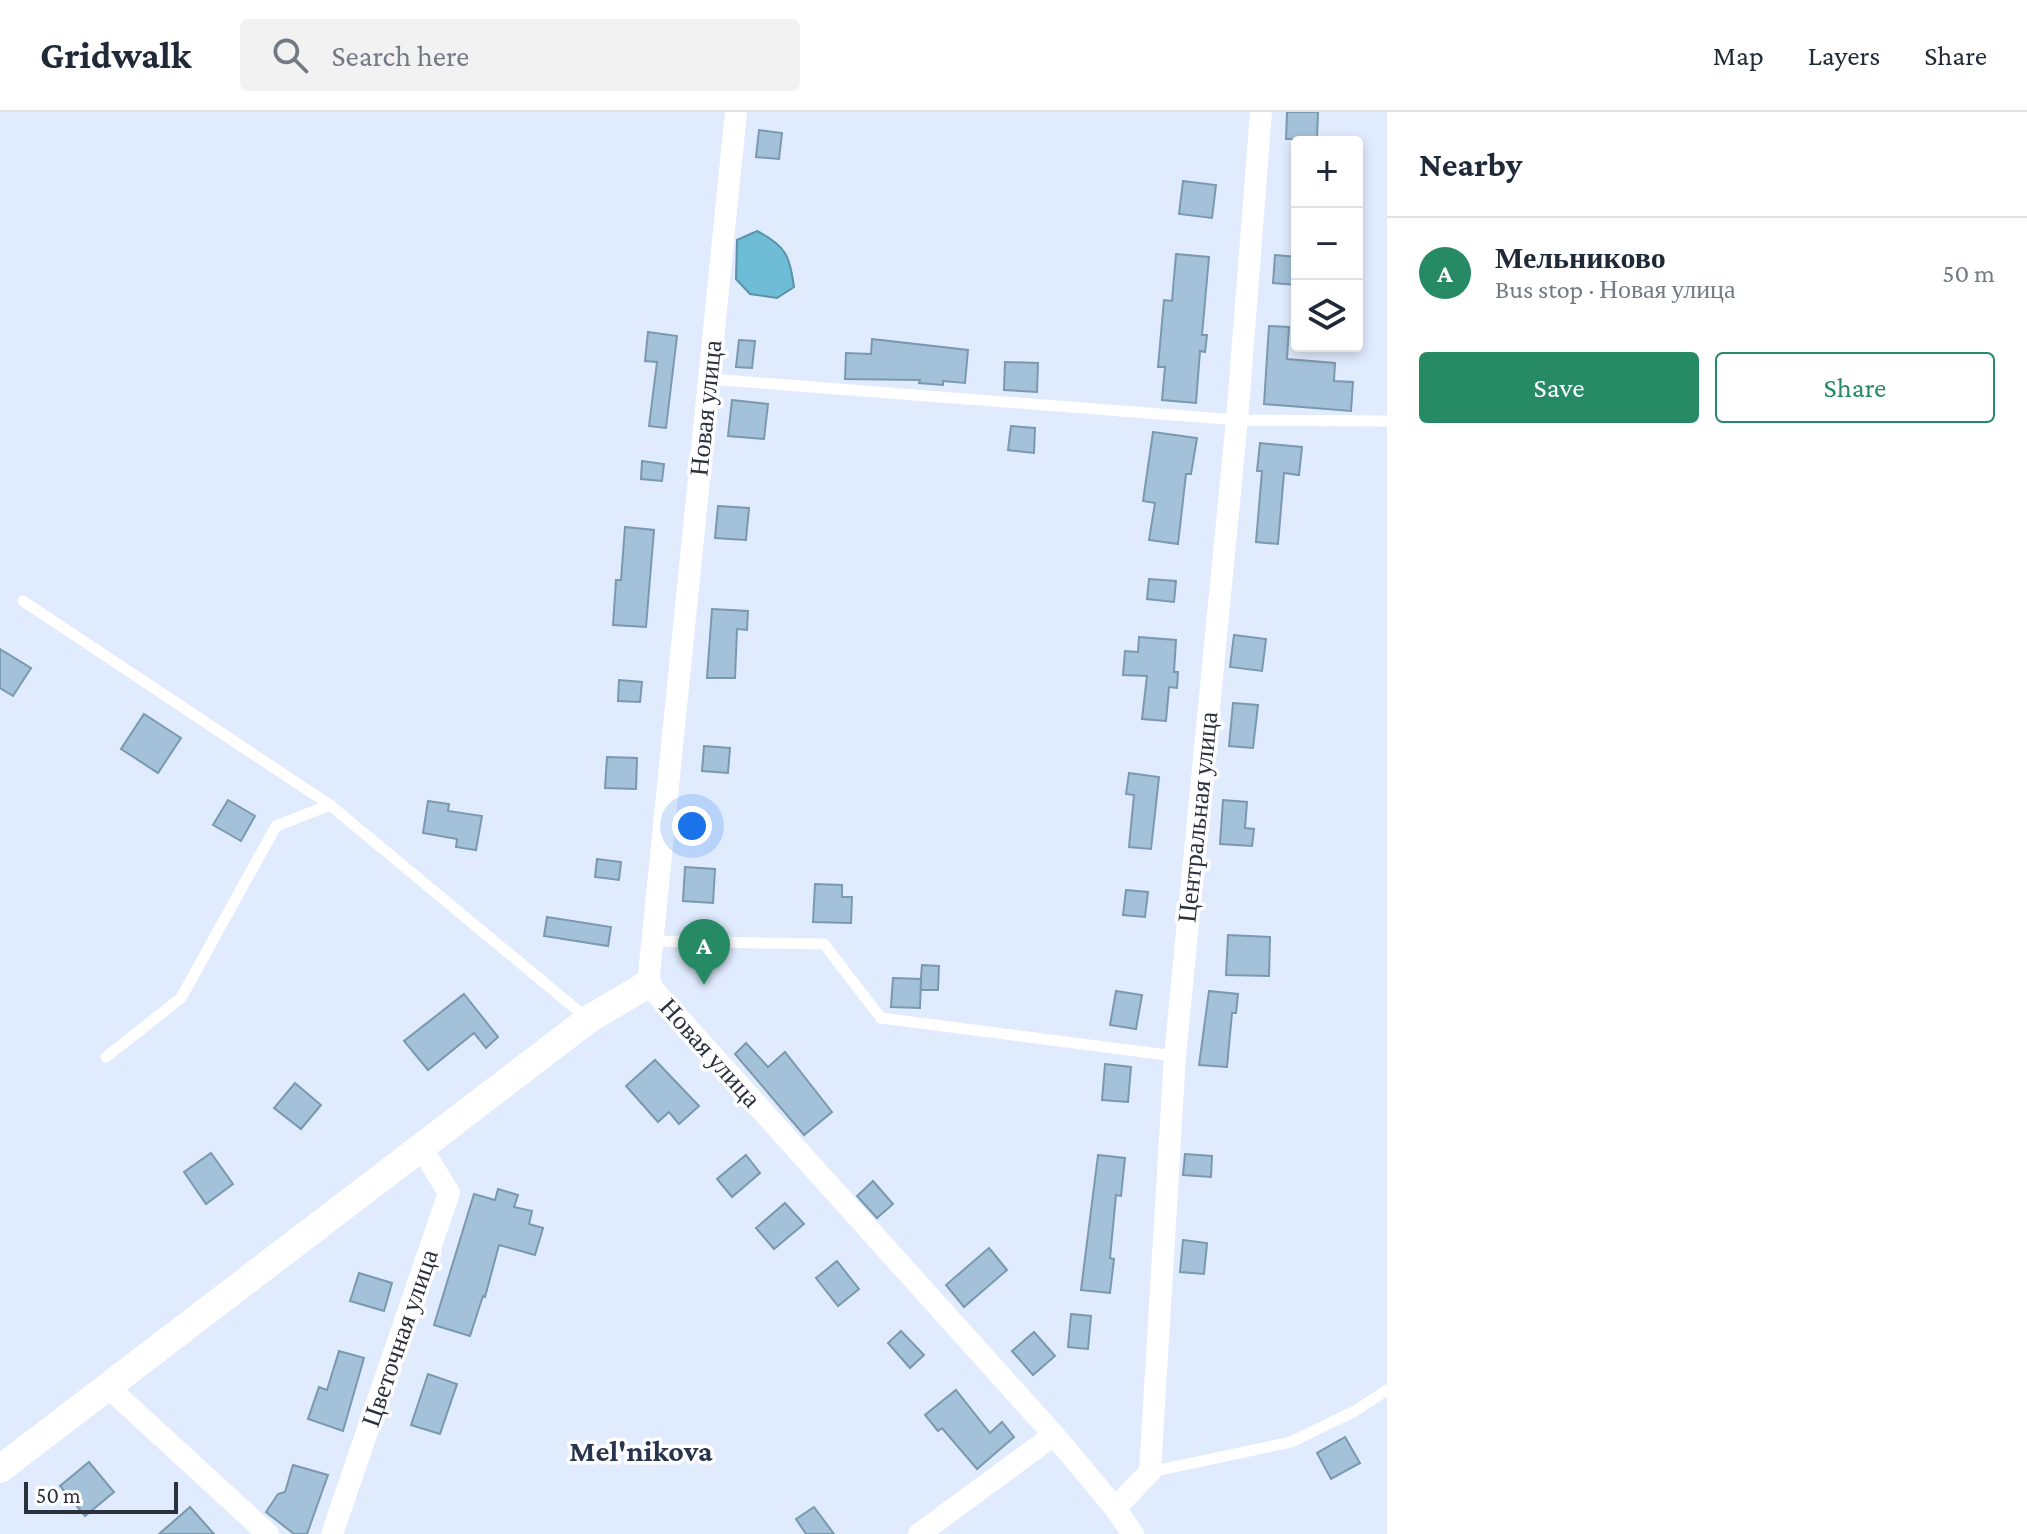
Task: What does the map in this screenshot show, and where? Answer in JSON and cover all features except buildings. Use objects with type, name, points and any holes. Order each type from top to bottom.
[{"type":"street","name":"Новая улица","points":[[736,112],[648,984],[1054,1435]]},
{"type":"street","name":"Центральная улица","points":[[1150,1472],[1175,1056],[1237,420],[1261,112]]},
{"type":"street","points":[[0,1469],[589,1019],[648,984]]},
{"type":"street","name":"Цветочная улица","points":[[332,1534],[449,1193],[421,1147]]},
{"type":"street","points":[[108,1387],[268,1534]]},
{"type":"street","points":[[919,1534],[1054,1435],[1133,1534]]},
{"type":"street","points":[[1115,1508],[1150,1472]]},
{"type":"lane","points":[[709,379],[1237,420],[1387,421]]},
{"type":"lane","points":[[23,601],[330,805],[589,1019]]},
{"type":"lane","points":[[106,1057],[181,998],[276,826],[330,805]]},
{"type":"lane","points":[[652,941],[824,944],[881,1018],[1175,1056]]},
{"type":"lane","points":[[1150,1472],[1291,1442],[1355,1411],[1387,1390]]},
{"type":"water","points":[[757,231],[780,247],[791,267],[794,287],[777,298],[750,294],[736,279],[737,240]]},
{"type":"place","name":"Мельниково","points":[[704,985]]},
{"type":"district","name":"Mel'nikova","points":[[641,1450]]}]
